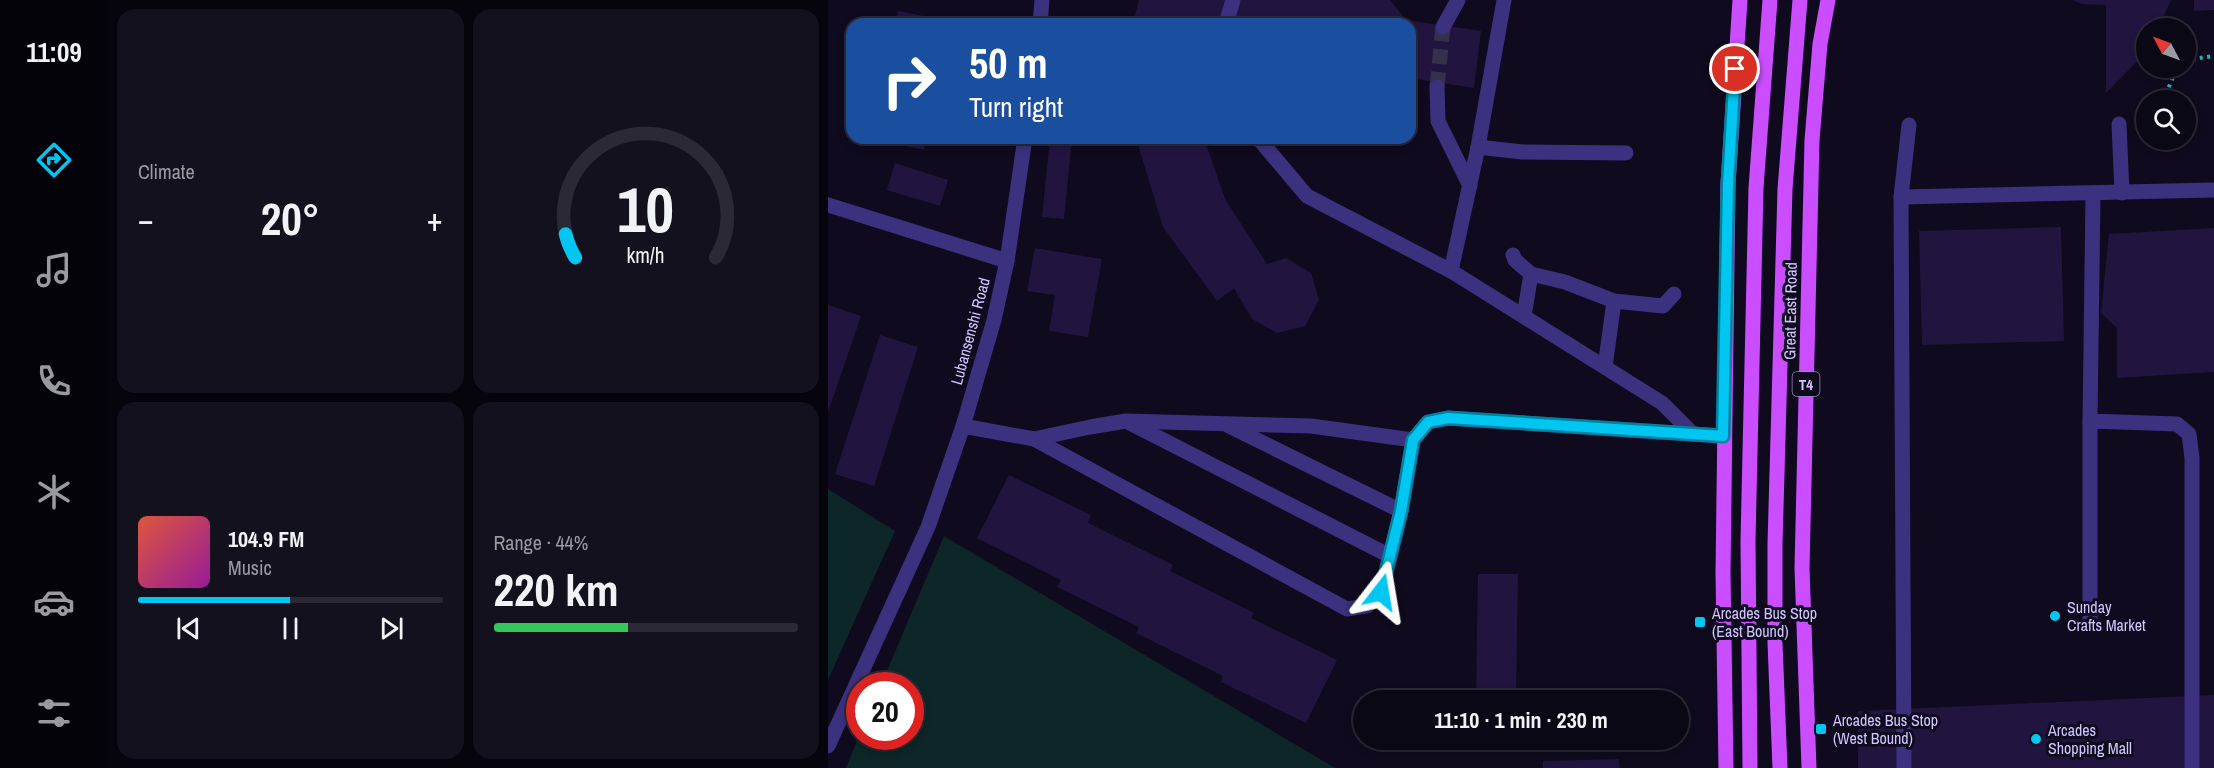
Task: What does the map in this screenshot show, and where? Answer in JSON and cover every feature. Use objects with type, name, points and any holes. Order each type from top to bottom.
[{"type":"main road","points":[[1726,768],[1723,436],[1728,184],[1740,0]]},
{"type":"main road","points":[[1750,768],[1748,541],[1755,211],[1770,0]]},
{"type":"main road","name":"Great East Road","points":[[1780,768],[1775,544],[1785,189],[1800,0]]},
{"type":"main road","name":"Great East Road","points":[[1809,768],[1802,568],[1811,176],[1820,44],[1828,0]]},
{"type":"street","points":[[1040,18],[1042,0]]},
{"type":"street","points":[[1228,18],[1233,0]]},
{"type":"street","points":[[1443,27],[1458,0]]},
{"type":"street","points":[[1452,271],[1478,147],[1504,0]]},
{"type":"street","points":[[1437,87],[1438,121],[1470,186]]},
{"type":"street","points":[[2119,124],[2122,193]]},
{"type":"street","points":[[1904,768],[1901,196],[1909,125]]},
{"type":"street","name":"Lubansenshi Road","points":[[828,746],[928,527],[963,426],[994,320],[1007,261],[1024,144]]},
{"type":"street","points":[[1263,144],[1307,195],[1452,271],[1662,403],[1693,434]]},
{"type":"street","points":[[1478,147],[1522,152],[1626,153]]},
{"type":"street","points":[[1901,196],[2214,190]]},
{"type":"street","points":[[2090,620],[2093,194]]},
{"type":"street","points":[[828,205],[1007,261]]},
{"type":"street","points":[[1513,255],[1515,261],[1531,274],[1565,282],[1614,301],[1663,306],[1674,294]]},
{"type":"street","points":[[1524,316],[1531,274]]},
{"type":"street","points":[[1605,367],[1614,301]]},
{"type":"street","points":[[963,426],[1034,439],[1347,609],[1367,606],[1381,592],[1401,511],[1413,440],[1428,422],[1448,418],[1723,436]]},
{"type":"street","points":[[1034,439],[1126,421],[1311,426],[1413,440]]},
{"type":"street","points":[[1126,421],[1390,556]]},
{"type":"street","points":[[2090,421],[2177,424],[2189,434],[2192,458],[2192,768]]},
{"type":"street","points":[[1225,424],[1401,511]]},
{"type":"path","points":[[2196,58],[2214,56]]},
{"type":"green space","points":[[828,489],[895,531],[828,680]]},
{"type":"green space","points":[[944,536],[1335,768],[846,768],[853,750],[924,750],[924,672],[886,672]]},
{"type":"building","points":[[1139,0],[1390,0],[1404,18],[1134,18]]},
{"type":"building","points":[[2073,0],[2171,0],[2163,18],[2136,18],[2136,62],[2106,93],[2106,5],[2082,4]]},
{"type":"building","points":[[2194,0],[2214,0],[2214,10],[2194,11]]},
{"type":"building","points":[[898,11],[934,18],[897,18]]},
{"type":"building","points":[[1416,21],[1481,31],[1474,88],[1416,79]]},
{"type":"building","points":[[896,144],[926,144],[924,150]]},
{"type":"building","points":[[1049,144],[1071,144],[1064,219],[1042,217]]},
{"type":"building","points":[[1138,144],[1206,144],[1225,199],[1267,264],[1286,258],[1311,273],[1319,300],[1305,326],[1277,333],[1252,319],[1234,288],[1217,301],[1163,227]]},
{"type":"building","points":[[895,163],[948,180],[940,206],[887,190]]},
{"type":"building","points":[[2061,227],[2064,341],[1922,345],[1919,231]]},
{"type":"building","points":[[2214,228],[2214,372],[2117,378],[2117,328],[2101,313],[2109,234]]},
{"type":"building","points":[[1035,248],[1102,259],[1088,337],[1049,331],[1055,295],[1027,291]]},
{"type":"building","points":[[828,305],[861,316],[828,412]]},
{"type":"building","points":[[880,335],[918,347],[874,486],[835,474]]},
{"type":"building","points":[[1009,475],[1091,515],[1088,523],[1173,565],[1170,571],[1254,613],[1251,618],[1337,660],[1306,723],[1221,682],[1223,676],[1136,633],[1139,627],[1057,587],[1061,580],[977,538]]},
{"type":"building","points":[[1478,574],[1518,574],[1516,690],[1476,690]]},
{"type":"building","name":"Arcades Shopping Mall","points":[[2214,695],[2214,768],[1858,768],[1858,711]]},
{"type":"building","points":[[1619,759],[1620,768],[1543,768],[1543,761]]},
{"type":"tunnel","points":[[1437,87],[1443,27]]},
{"type":"place","name":"Sunday Crafts Market","points":[[2055,616]]},
{"type":"place","name":"Arcades Bus Stop (East Bound)","points":[[1700,622]]},
{"type":"place","name":"Arcades Bus Stop (West Bound)","points":[[1821,729]]},
{"type":"place","name":"Arcades Shopping Mall","points":[[2036,739]]},
{"type":"route","points":[[1381,592],[1401,511],[1413,440],[1428,422],[1448,418],[1723,436],[1728,184],[1735,69]]}]
